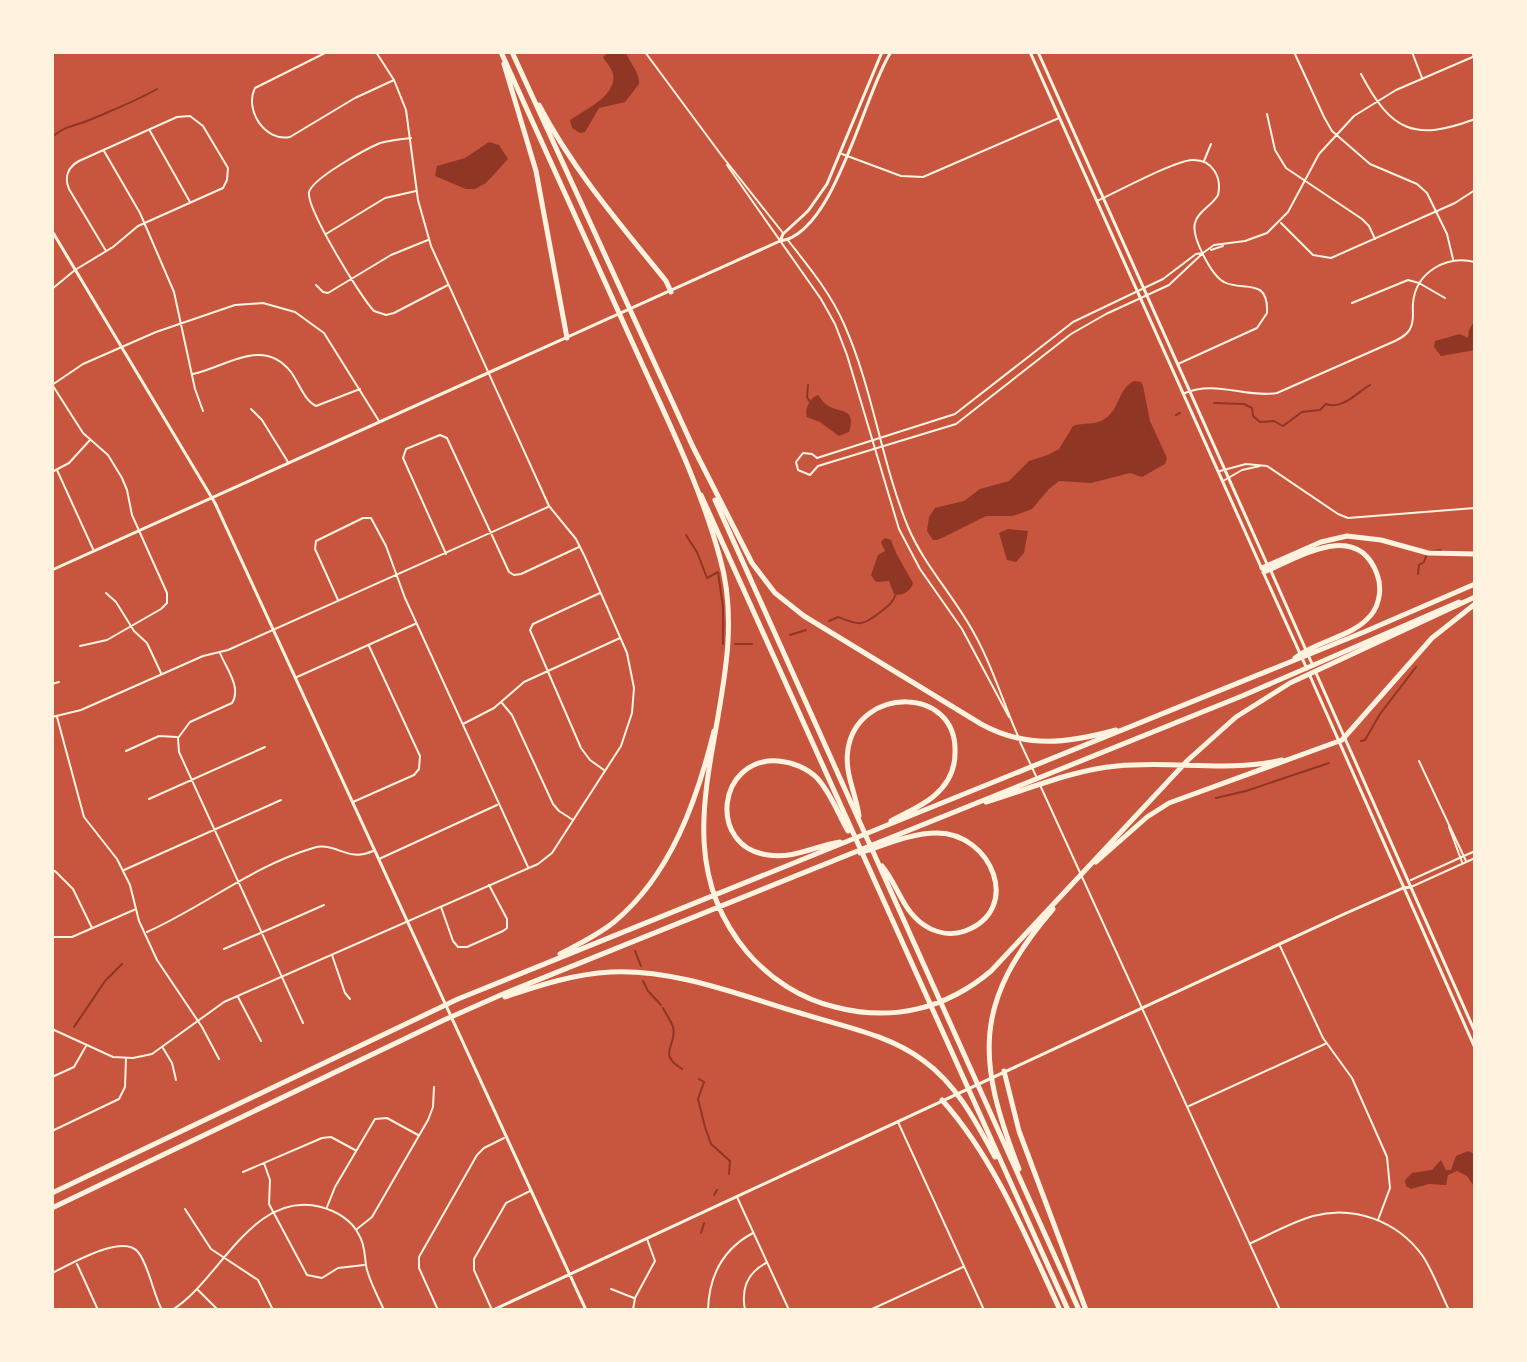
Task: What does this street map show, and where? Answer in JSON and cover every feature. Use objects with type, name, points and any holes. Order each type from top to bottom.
[{"type":"highway","points":[[500,52],[536,171],[567,338]]},
{"type":"highway","points":[[500,52],[1068,1310]]},
{"type":"highway","points":[[512,53],[555,135],[585,180],[666,281],[671,292]]},
{"type":"highway","points":[[512,53],[693,447],[1079,1310]]},
{"type":"highway","points":[[693,447],[740,542],[762,578],[775,593],[804,616],[863,653],[993,730],[1018,739],[1055,743],[1146,720]]},
{"type":"highway","points":[[691,472],[721,560],[730,631],[703,819],[703,847],[709,884],[739,943],[764,970],[811,999],[865,1013],[919,1009],[952,997],[991,971],[1207,742],[1248,708],[1300,678],[1475,596]]},
{"type":"highway","points":[[1266,569],[1321,542],[1347,536],[1381,540],[1428,553],[1475,554]]},
{"type":"highway","points":[[1266,569],[1324,546],[1342,545],[1366,556],[1378,575],[1378,600],[1365,621],[1306,649],[1291,661]]},
{"type":"highway","points":[[52,1193],[417,1018],[531,969],[1391,621],[1475,584]]},
{"type":"highway","points":[[52,1208],[463,1012],[1229,701],[1475,596]]},
{"type":"highway","points":[[1074,881],[1147,817],[1169,803],[1342,740],[1432,638],[1475,604]]},
{"type":"highway","points":[[860,821],[847,771],[847,750],[855,729],[868,715],[893,703],[913,702],[933,709],[953,734],[955,758],[950,776],[928,801],[865,835]]},
{"type":"highway","points":[[531,969],[602,931],[627,910],[646,888],[676,840],[694,801],[721,707]]},
{"type":"highway","points":[[958,810],[1089,770],[1133,765],[1248,767],[1314,751]]},
{"type":"highway","points":[[847,826],[817,779],[788,762],[772,761],[752,766],[738,777],[727,799],[731,829],[742,843],[761,854],[789,855],[849,841]]},
{"type":"highway","points":[[821,865],[919,835],[935,833],[956,836],[977,847],[991,867],[996,891],[991,910],[978,924],[959,933],[931,929],[910,912],[877,859]]},
{"type":"highway","points":[[1044,1233],[994,1097],[989,1071],[989,1036],[996,1001],[1011,969],[1064,893]]},
{"type":"highway","points":[[463,1012],[558,980],[612,972],[646,973],[684,979],[877,1036],[924,1061],[954,1090],[979,1127],[1018,1201]]},
{"type":"highway","points":[[1001,1073],[1019,1131],[1086,1310]]},
{"type":"highway","points":[[945,1099],[996,1179],[1060,1310]]},
{"type":"main road","points":[[780,241],[822,193],[882,52]]},
{"type":"main road","points":[[52,570],[788,240],[828,198],[891,52]]},
{"type":"main road","points":[[1030,52],[1141,290]]},
{"type":"main road","points":[[1038,52],[1103,198],[1184,394],[1318,678],[1403,888],[1475,1048]]},
{"type":"main road","points":[[52,231],[212,497],[586,1310]]},
{"type":"main road","points":[[1144,297],[1229,478],[1296,647],[1411,887],[1474,1029]]},
{"type":"main road","points":[[1403,888],[1408,881]]},
{"type":"main road","points":[[493,1310],[1280,944],[1411,887]]},
{"type":"street","points":[[327,52],[255,88],[252,108],[264,128],[278,138],[290,137],[355,98],[394,80]]},
{"type":"street","points":[[52,1029],[113,1057],[145,1056],[163,1048],[224,1002],[542,862],[552,853],[624,739],[634,701],[631,664],[580,547],[549,506],[429,240],[417,190],[406,110],[394,80],[376,52]]},
{"type":"street","points":[[645,52],[821,282],[843,321],[889,473],[912,537],[932,572],[975,633],[1011,722]]},
{"type":"street","points":[[1294,52],[1326,123],[1335,134],[1370,164],[1421,187],[1429,195],[1449,240],[1453,260]]},
{"type":"street","points":[[1412,52],[1422,79]]},
{"type":"street","points":[[818,466],[817,458],[812,454],[803,453],[797,459],[801,473],[810,475],[818,466],[946,428],[965,419],[1071,334],[1176,280],[1203,253],[1217,244],[1260,236],[1280,222],[1292,206],[1303,180],[1335,134],[1376,101],[1475,57],[1472,52]]},
{"type":"street","points":[[1361,74],[1376,101],[1394,119],[1429,132],[1475,119]]},
{"type":"street","points":[[1267,114],[1278,156],[1291,173],[1362,219],[1375,239]]},
{"type":"street","points":[[52,289],[75,270],[106,251],[145,222],[223,188],[228,177],[226,162],[201,122],[193,117],[181,116],[104,149],[69,169],[66,180],[69,189],[106,251]]},
{"type":"street","points":[[841,153],[893,174],[923,177],[1060,118]]},
{"type":"street","points":[[150,129],[190,203]]},
{"type":"street","points":[[411,138],[373,146],[319,179],[309,193],[312,209],[368,305],[378,313],[390,314],[448,285]]},
{"type":"street","points":[[1204,162],[1211,144]]},
{"type":"street","points":[[104,149],[145,222],[174,292],[203,411]]},
{"type":"street","points":[[722,156],[835,324],[895,518],[908,549],[962,629],[1011,722],[1280,1310]]},
{"type":"street","points":[[1097,201],[1185,161],[1204,162],[1214,170],[1220,185],[1216,199],[1194,224],[1195,237],[1221,280],[1233,285],[1248,285],[1260,291],[1267,302],[1267,313],[1257,328],[1177,364]]},
{"type":"street","points":[[325,234],[392,195],[417,190]]},
{"type":"street","points":[[1280,222],[1310,252],[1321,258],[1336,256],[1437,212],[1475,190]]},
{"type":"street","points":[[316,285],[328,293],[400,251],[429,240]]},
{"type":"street","points":[[817,458],[955,414],[1066,326],[1167,277],[1196,254],[1203,253]]},
{"type":"street","points":[[1184,394],[1206,387],[1256,394],[1277,393],[1400,339],[1412,325],[1413,302],[1419,283],[1432,269],[1453,260],[1475,262]]},
{"type":"street","points":[[1352,303],[1403,280],[1419,283],[1445,298]]},
{"type":"street","points":[[80,646],[97,644],[158,611],[167,603],[167,593],[139,531],[122,478],[108,455],[90,440],[52,385],[83,364],[121,346],[226,308],[251,303],[272,304],[297,313],[317,326],[330,340],[380,422]]},
{"type":"street","points":[[192,374],[243,355],[256,354],[269,356],[284,365],[313,405],[323,406],[360,389]]},
{"type":"street","points":[[251,409],[262,420],[288,463]]},
{"type":"street","points":[[446,554],[403,455],[406,449],[437,435],[447,438],[509,572],[521,574],[580,547]]},
{"type":"street","points":[[52,472],[69,463],[90,440]]},
{"type":"street","points":[[1219,472],[1246,464],[1261,465],[1276,471],[1348,518],[1475,508]]},
{"type":"street","points":[[1223,481],[1261,465]]},
{"type":"street","points":[[57,470],[94,551]]},
{"type":"street","points":[[219,1059],[157,960],[144,933],[123,871],[84,817],[54,717],[89,707],[203,656],[273,629],[549,506]]},
{"type":"street","points":[[338,600],[315,544],[319,538],[369,517],[375,522],[416,623],[528,868]]},
{"type":"street","points":[[106,593],[147,643],[161,675]]},
{"type":"street","points":[[601,593],[533,624],[530,634],[584,754],[605,771]]},
{"type":"street","points":[[295,678],[416,623]]},
{"type":"street","points":[[463,724],[494,708],[516,688],[621,638]]},
{"type":"street","points":[[352,803],[414,775],[419,769],[420,756],[369,646]]},
{"type":"street","points":[[219,652],[236,689],[233,701],[190,722],[178,738],[179,752],[303,1023]]},
{"type":"street","points":[[52,684],[59,682]]},
{"type":"street","points":[[501,702],[512,715],[553,804],[573,820]]},
{"type":"street","points":[[126,751],[159,736],[178,738]]},
{"type":"street","points":[[149,799],[265,747]]},
{"type":"street","points":[[1419,761],[1465,863]]},
{"type":"street","points":[[123,871],[281,800]]},
{"type":"street","points":[[378,859],[499,804]]},
{"type":"street","points":[[144,933],[169,922],[238,881],[318,846],[330,847],[352,856],[374,851]]},
{"type":"street","points":[[1408,881],[1475,851]]},
{"type":"street","points":[[1411,887],[1475,858]]},
{"type":"street","points":[[52,872],[55,871],[73,889],[92,929]]},
{"type":"street","points":[[440,906],[456,945],[462,948],[479,942],[507,926],[507,919],[489,885]]},
{"type":"street","points":[[224,949],[324,905]]},
{"type":"street","points":[[52,937],[72,937],[137,908]]},
{"type":"street","points":[[1280,944],[1326,1044],[1352,1078],[1389,1161],[1390,1188],[1378,1220]]},
{"type":"street","points":[[331,954],[350,999]]},
{"type":"street","points":[[238,996],[261,1041]]},
{"type":"street","points":[[1467,1031],[1474,1029]]},
{"type":"street","points":[[1188,1107],[1326,1044]]},
{"type":"street","points":[[52,1077],[74,1067],[86,1045]]},
{"type":"street","points":[[163,1048],[172,1063],[176,1080]]},
{"type":"street","points":[[52,1131],[119,1099],[125,1087],[126,1058]]},
{"type":"street","points":[[356,1229],[372,1217],[431,1114],[434,1087]]},
{"type":"street","points":[[327,1208],[335,1187],[372,1123],[379,1117],[419,1135]]},
{"type":"street","points":[[897,1121],[984,1310]]},
{"type":"street","points":[[243,1172],[328,1137],[356,1151]]},
{"type":"street","points":[[438,1310],[419,1268],[420,1255],[477,1155],[506,1137]]},
{"type":"street","points":[[264,1163],[270,1180],[269,1204],[305,1271],[316,1279],[342,1267],[366,1265]]},
{"type":"street","points":[[493,1310],[474,1270],[476,1256],[506,1203],[531,1190]]},
{"type":"street","points":[[737,1195],[789,1310]]},
{"type":"street","points":[[172,1310],[198,1290],[244,1233],[275,1214],[299,1205],[327,1208],[356,1229],[384,1310]]},
{"type":"street","points":[[185,1209],[208,1245],[258,1280],[273,1310]]},
{"type":"street","points":[[1250,1244],[1318,1215],[1349,1213],[1378,1220],[1398,1231],[1420,1253],[1449,1310]]},
{"type":"street","points":[[708,1310],[711,1284],[720,1263],[734,1245],[754,1233]]},
{"type":"street","points":[[633,1310],[635,1298],[655,1261],[646,1237]]},
{"type":"street","points":[[52,1273],[116,1245],[132,1247],[142,1258],[162,1310]]},
{"type":"street","points":[[76,1262],[98,1310]]},
{"type":"street","points":[[745,1310],[743,1291],[747,1281],[756,1269],[767,1263]]},
{"type":"street","points":[[870,1310],[964,1266]]},
{"type":"street","points":[[611,1289],[635,1298]]},
{"type":"street","points":[[198,1290],[218,1310]]},
{"type":"shaded area","points":[[609,52],[626,53],[639,84],[625,102],[599,108],[585,132],[580,133],[572,128],[570,120],[605,96],[613,82],[613,74],[603,57]]},
{"type":"shaded area","points":[[489,142],[499,145],[508,159],[486,183],[475,189],[466,189],[435,176],[437,166],[465,158]]},
{"type":"shaded area","points":[[1475,320],[1475,350],[1441,356],[1434,347],[1435,341],[1460,334],[1468,338]]},
{"type":"shaded area","points":[[1134,381],[1141,382],[1143,386],[1150,421],[1167,458],[1165,464],[1142,477],[1130,473],[1091,483],[1059,481],[1032,509],[1013,516],[986,516],[933,540],[927,531],[929,517],[935,508],[964,501],[980,489],[1009,481],[1029,461],[1059,449],[1073,426],[1098,422],[1111,414],[1125,389]]},
{"type":"shaded area","points":[[818,395],[832,408],[849,414],[849,432],[839,436],[807,417],[808,404]]},
{"type":"shaded area","points":[[1008,529],[1028,531],[1024,553],[1016,562],[1007,560],[999,533]]},
{"type":"shaded area","points":[[885,538],[891,540],[913,583],[903,594],[894,594],[889,581],[876,582],[871,575],[878,555],[885,551],[881,542]]},
{"type":"shaded area","points":[[1468,1151],[1475,1154],[1475,1188],[1467,1176],[1457,1171],[1448,1175],[1446,1185],[1429,1184],[1411,1189],[1406,1186],[1405,1180],[1412,1173],[1432,1170],[1441,1160],[1446,1170],[1451,1170],[1456,1156]]},
{"type":"waterway","points":[[52,137],[68,127],[157,89]]},
{"type":"waterway","points":[[808,385],[810,402]]},
{"type":"waterway","points":[[1214,403],[1244,404],[1252,408],[1253,416],[1260,422],[1274,421],[1283,426],[1302,412],[1320,410],[1326,404],[1344,403],[1370,385]]},
{"type":"waterway","points":[[1176,415],[1180,413]]},
{"type":"waterway","points":[[686,535],[697,552],[707,578],[718,572],[723,607],[723,644]]},
{"type":"waterway","points":[[1432,551],[1441,550]]},
{"type":"waterway","points":[[1418,574],[1419,565],[1427,554]]},
{"type":"waterway","points":[[829,621],[838,617],[864,623],[887,607],[896,594]]},
{"type":"waterway","points":[[790,635],[806,630]]},
{"type":"waterway","points":[[735,644],[752,644]]},
{"type":"waterway","points":[[1361,741],[1365,740],[1380,714],[1416,667]]},
{"type":"waterway","points":[[1216,798],[1329,763]]},
{"type":"waterway","points":[[635,951],[641,966]]},
{"type":"waterway","points":[[74,1027],[105,981],[122,964]]},
{"type":"waterway","points":[[643,981],[661,1005]]},
{"type":"waterway","points":[[663,1008],[674,1034],[670,1058],[682,1069]]},
{"type":"waterway","points":[[699,1079],[704,1082],[698,1099],[705,1127],[711,1144],[730,1161],[729,1174]]},
{"type":"waterway","points":[[714,1195],[717,1190]]},
{"type":"waterway","points":[[701,1233],[704,1223]]}]
